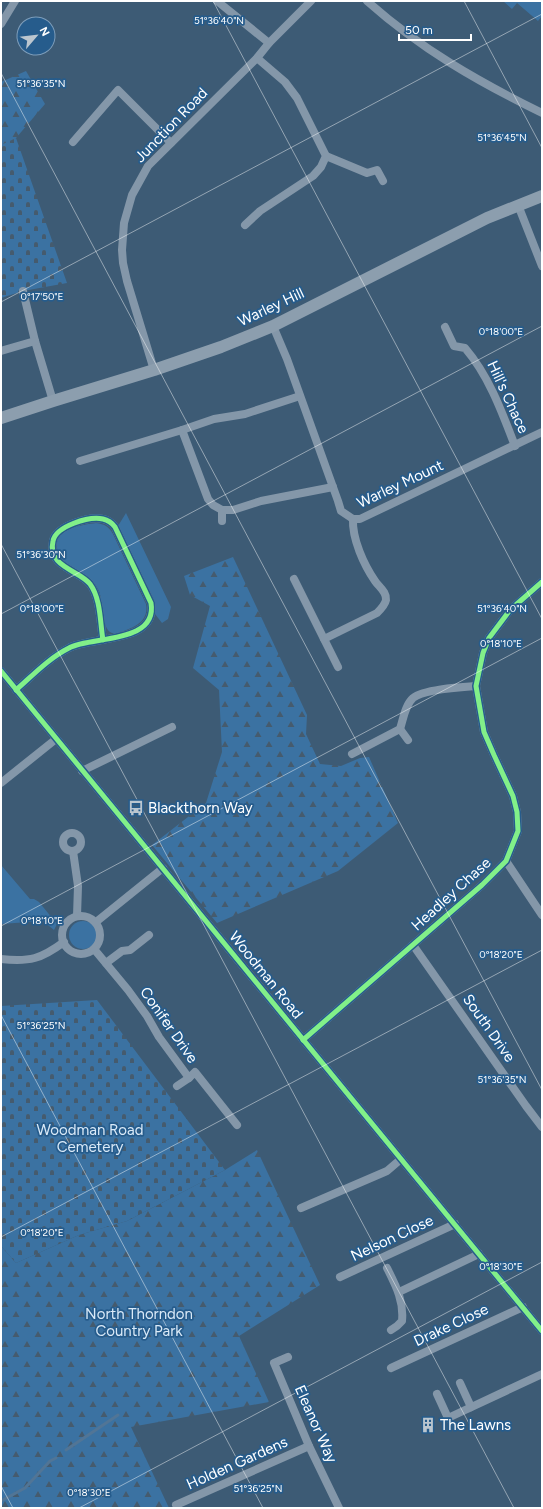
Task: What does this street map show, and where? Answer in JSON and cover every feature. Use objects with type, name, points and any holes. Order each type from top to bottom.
[{"type":"main road","name":"Warley Hill","points":[[1,418],[221,348],[273,326],[460,230],[542,196]]},
{"type":"street","points":[[1,24],[15,1]]},
{"type":"street","points":[[217,1],[270,43]]},
{"type":"street","name":"Junction Road","points":[[154,370],[127,281],[122,250],[124,224],[132,195],[148,166],[257,58],[311,1]]},
{"type":"street","points":[[367,1],[412,38],[448,63],[542,113]]},
{"type":"street","points":[[257,58],[285,82],[298,98],[326,156],[367,173],[377,170],[383,181]]},
{"type":"street","points":[[73,142],[118,90],[171,143]]},
{"type":"street","points":[[245,225],[260,211],[313,176],[321,168],[326,156]]},
{"type":"street","points":[[518,205],[542,266]]},
{"type":"street","points":[[23,292],[35,341],[53,401]]},
{"type":"street","name":"Warley Mount","points":[[273,326],[287,359],[342,511],[353,519],[360,519],[516,446],[542,432]]},
{"type":"street","name":"Hill's Chace","points":[[445,327],[454,346],[466,348],[482,370],[516,446]]},
{"type":"street","points":[[1,351],[35,341]]},
{"type":"street","points":[[80,461],[214,419],[245,414],[300,396]]},
{"type":"street","points":[[182,430],[206,496],[212,505],[222,510],[233,510],[273,498],[333,487]]},
{"type":"street","points":[[222,510],[222,521]]},
{"type":"street","points":[[16,690],[53,658],[69,648],[120,637],[139,629],[148,621],[152,610],[151,603],[115,527],[104,519],[90,519],[61,529],[54,537],[52,547],[60,563],[85,579],[94,591],[98,603],[103,640]]},
{"type":"street","points":[[324,639],[378,613],[386,599],[385,592],[375,582],[358,547],[353,531],[353,519]]},
{"type":"street","points":[[294,579],[338,667]]},
{"type":"street","name":"Headley Chase","points":[[303,1040],[482,885],[506,861],[518,831],[517,812],[513,796],[484,732],[476,686],[483,653],[489,638],[510,610],[542,582]]},
{"type":"street","name":"Woodman Road","points":[[1,671],[542,1331]]},
{"type":"street","points":[[352,754],[400,730],[408,705],[413,698],[423,693],[476,686]]},
{"type":"street","points":[[82,770],[172,727]]},
{"type":"street","points":[[400,730],[408,740]]},
{"type":"street","points":[[1,783],[56,739]]},
{"type":"street","points":[[73,851],[78,886],[77,916]]},
{"type":"street","points":[[506,861],[542,915]]},
{"type":"street","points":[[96,922],[163,868]]},
{"type":"street","points":[[77,916],[84,916],[96,922],[101,933],[98,944],[94,949],[85,954],[70,950],[64,942],[63,928],[68,921],[77,916]]},
{"type":"street","points":[[106,963],[122,951],[130,950],[149,935]]},
{"type":"street","points":[[1,959],[32,959],[43,956],[64,942]]},
{"type":"street","name":"South Drive","points":[[413,945],[542,1127]]},
{"type":"street","name":"Conifer Drive","points":[[94,949],[136,1000],[159,1037],[195,1072],[237,1125]]},
{"type":"street","points":[[177,1086],[195,1072]]},
{"type":"street","points":[[301,1208],[387,1171],[402,1159]]},
{"type":"street","name":"Nelson Close","points":[[340,1277],[455,1224]]},
{"type":"street","points":[[399,1292],[479,1254]]},
{"type":"street","points":[[387,1268],[399,1292],[402,1305],[402,1321],[391,1330]]},
{"type":"street","name":"Drake Close","points":[[391,1368],[523,1307]]},
{"type":"street","name":"Eleanor Way","points":[[288,1357],[274,1363],[308,1446],[339,1508]]},
{"type":"street","points":[[437,1394],[448,1418],[542,1374]]},
{"type":"street","points":[[460,1383],[471,1407]]},
{"type":"street","name":"Holden Gardens","points":[[176,1505],[308,1446]]},
{"type":"green space","points":[[503,1],[542,1],[542,16],[538,21],[517,3],[512,9]]},
{"type":"green space","points":[[26,71],[45,104],[16,138],[1,151],[1,82]]},
{"type":"green space","points":[[16,138],[67,283],[23,291],[1,298],[1,145]]},
{"type":"green space","points":[[126,513],[171,607],[168,619],[162,623],[155,614],[154,600],[118,526]]},
{"type":"green space","points":[[96,523],[102,524],[110,529],[146,604],[146,614],[141,622],[116,634],[108,630],[106,626],[99,591],[96,586],[88,577],[64,562],[59,556],[57,548],[57,541],[64,532],[84,525]]},
{"type":"green space","points":[[233,557],[307,715],[306,734],[320,764],[341,766],[360,758],[369,757],[398,823],[338,871],[217,923],[152,845],[206,803],[222,752],[219,690],[193,668],[210,606],[190,595],[184,576]]},
{"type":"green space","points":[[1,865],[30,899],[34,899],[39,902],[57,924],[54,930],[43,921],[1,924]]},
{"type":"green space","points":[[83,921],[93,925],[97,935],[93,945],[83,949],[73,945],[69,935],[73,925]]},
{"type":"green space","name":"Woodman Road Cemetery","points":[[97,1000],[225,1170],[127,1221],[79,1235],[16,1263],[1,1246],[1,1006]]},
{"type":"green space","name":"North Thorndon Country Park","points":[[257,1150],[320,1285],[239,1336],[269,1402],[131,1427],[169,1508],[1,1508],[1,1246],[16,1263],[79,1235],[127,1221],[225,1170]]},
{"type":"waterway","points":[[66,1450],[118,1415]]},
{"type":"waterway","points":[[1,1501],[25,1488],[50,1461],[56,1458]]},
{"type":"cycle path","points":[[16,690],[48,662],[69,648],[79,644],[92,642],[106,639],[121,636],[134,632],[144,626],[150,616],[151,603],[115,527],[107,520],[97,518],[74,523],[60,531],[55,536],[52,550],[59,562],[85,579],[94,590],[100,611],[102,633],[103,640]]},
{"type":"cycle path","points":[[303,1040],[482,885],[506,861],[518,831],[517,812],[513,796],[484,732],[476,686],[483,653],[489,638],[510,610],[542,582]]},
{"type":"cycle path","points":[[1,671],[542,1331]]},
{"type":"place","name":"Blackthorn Way","points":[[136,808]]},
{"type":"place","name":"The Lawns","points":[[428,1425]]}]
